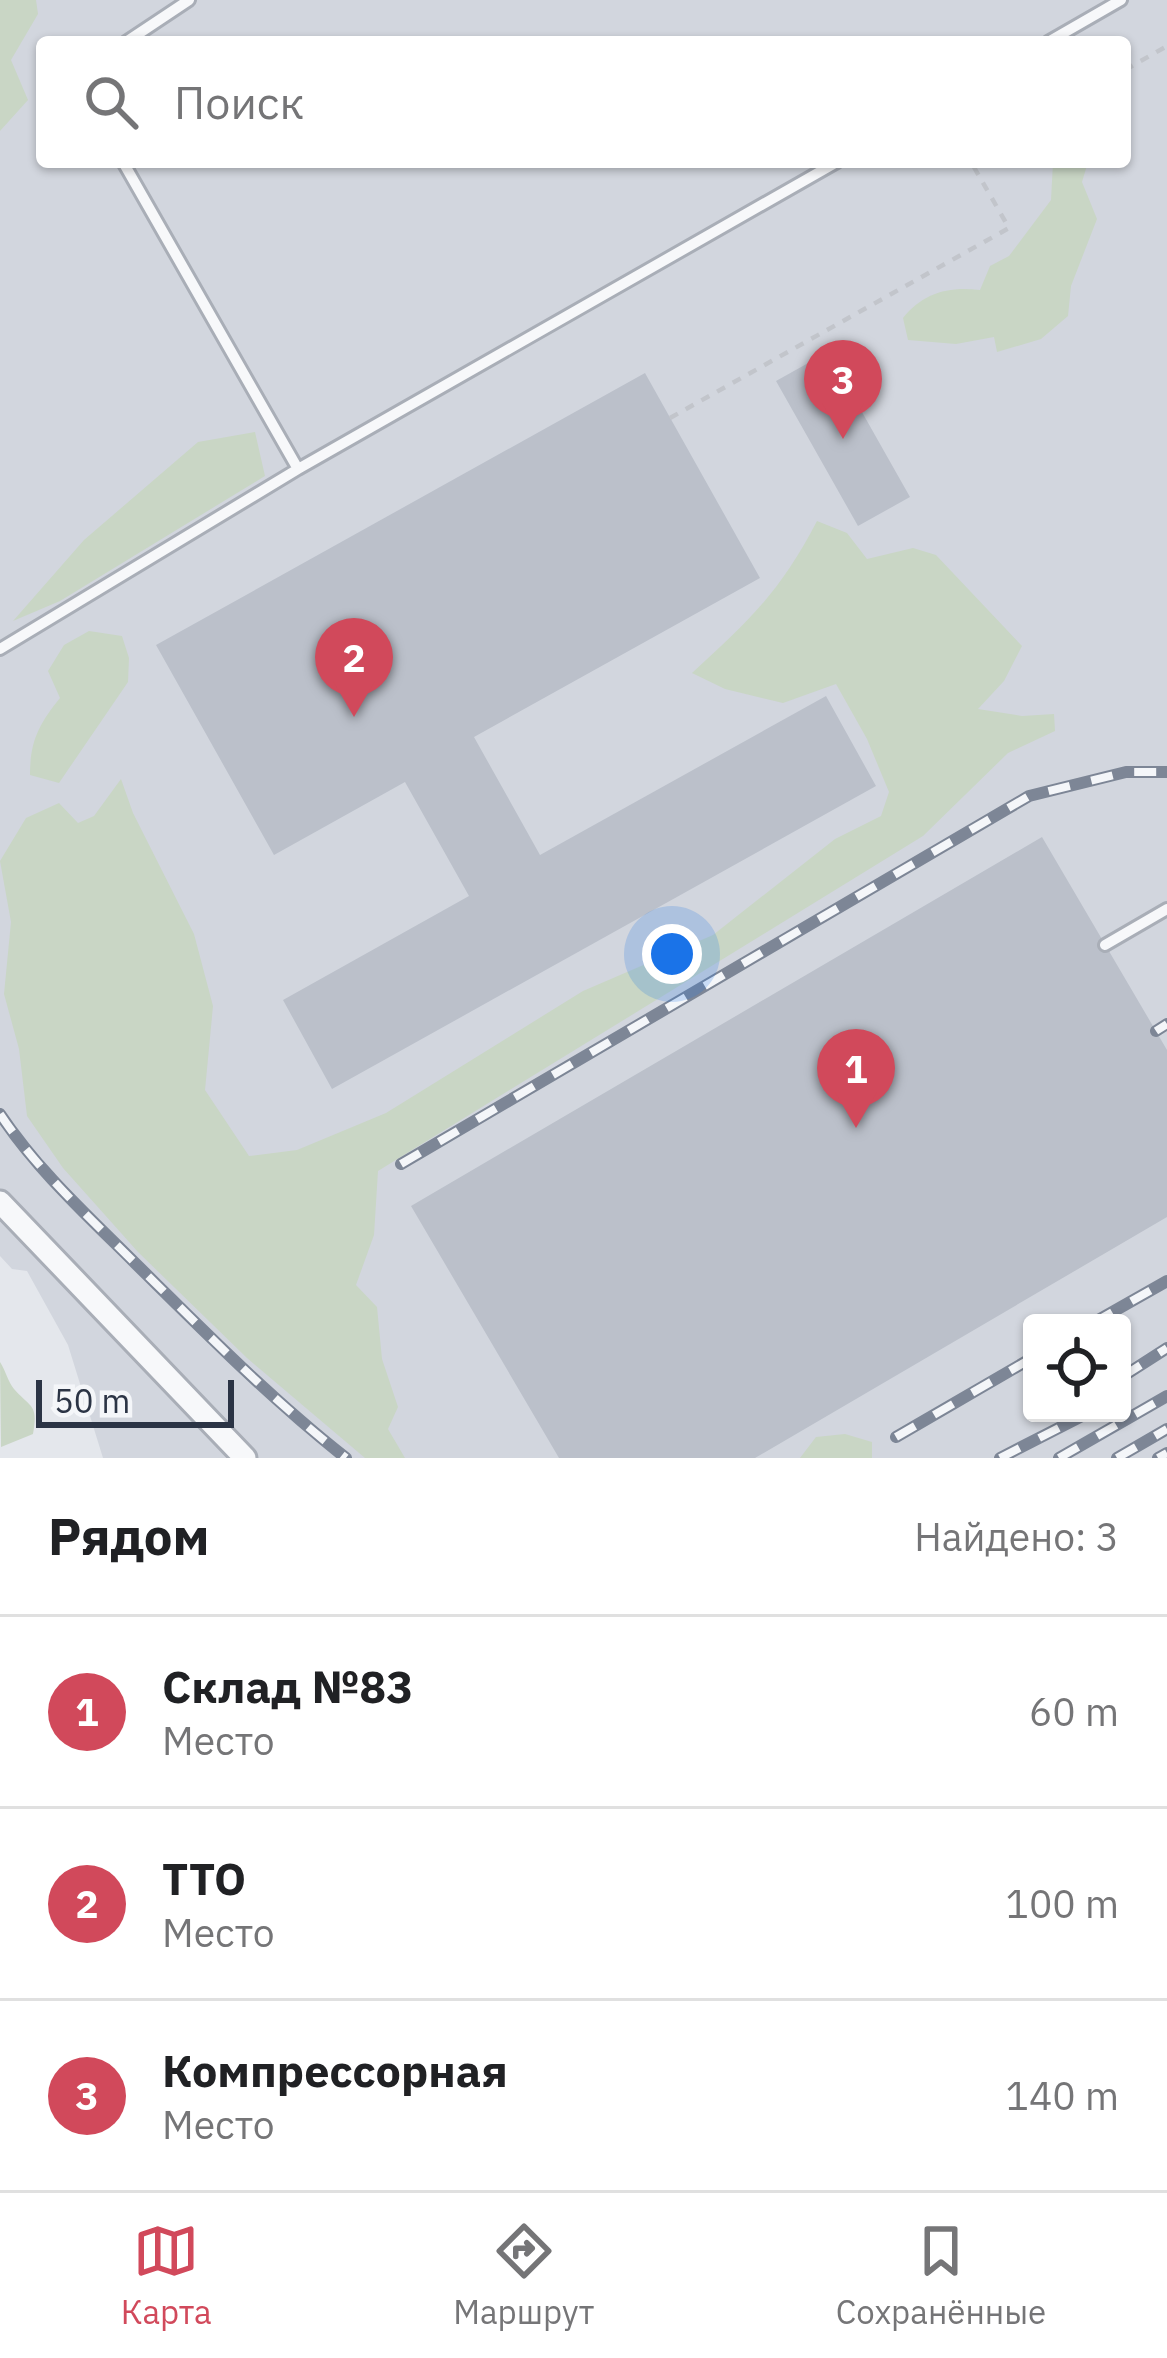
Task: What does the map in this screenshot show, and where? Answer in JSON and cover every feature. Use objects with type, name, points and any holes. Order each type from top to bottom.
[{"type":"street","points":[[0,1202],[245,1458]]},
{"type":"lane","points":[[135,36],[189,0]]},
{"type":"lane","points":[[1058,36],[1121,0]]},
{"type":"lane","points":[[126,168],[298,470]]},
{"type":"lane","points":[[0,650],[298,470],[826,168]]},
{"type":"lane","points":[[1105,945],[1167,909]]},
{"type":"path","points":[[1131,67],[1167,46]]},
{"type":"path","points":[[670,418],[1009,228],[974,168]]},
{"type":"shaded area","points":[[0,0],[1167,0],[1167,1458],[103,1458],[68,1345],[27,1271],[12,1269],[0,1256]]},
{"type":"green space","points":[[0,0],[36,0],[38,14],[11,60],[28,100],[0,131]]},
{"type":"green space","points":[[1053,168],[1086,168],[1082,182],[1097,219],[1071,286],[1068,316],[1041,339],[997,352],[994,337],[956,344],[908,340],[903,318],[928,297],[957,289],[980,290],[990,266],[1009,256],[1051,200]]},
{"type":"green space","points":[[255,432],[265,476],[60,601],[13,621],[84,540],[198,442]]},
{"type":"green space","points":[[817,521],[847,533],[867,559],[913,548],[936,555],[1022,646],[1004,681],[978,709],[1022,716],[1054,714],[1055,731],[1008,753],[923,836],[378,1171],[374,1235],[356,1285],[377,1307],[382,1359],[398,1407],[388,1429],[405,1458],[365,1458],[247,1358],[138,1252],[63,1168],[27,1116],[19,1049],[4,994],[11,922],[0,861],[26,818],[59,803],[78,823],[94,816],[121,779],[133,813],[194,934],[213,1006],[205,1090],[249,1156],[297,1150],[386,1113],[583,991],[713,935],[835,839],[881,816],[889,792],[836,684],[783,703],[725,689],[692,673],[762,604]]},
{"type":"green space","points":[[89,631],[122,636],[129,658],[128,682],[59,783],[30,775],[37,734],[60,698],[48,671],[64,645]]},
{"type":"green space","points":[[0,1362],[35,1417],[33,1434],[1,1447]]},
{"type":"green space","points":[[845,1434],[872,1442],[872,1458],[800,1458],[816,1437]]},
{"type":"building","points":[[828,352],[910,497],[858,526],[776,381]]},
{"type":"building","points":[[645,373],[760,578],[474,737],[540,855],[826,696],[876,786],[332,1089],[283,1000],[469,896],[405,782],[274,855],[156,645]]},
{"type":"building","points":[[1042,837],[1167,1050],[1167,1217],[755,1458],[559,1458],[411,1206]]},
{"type":"railway","points":[[401,1164],[1029,796],[1126,772],[1167,772]]},
{"type":"railway","points":[[1156,1031],[1167,1024]]},
{"type":"railway","points":[[0,1114],[47,1174],[100,1228],[238,1364],[346,1458]]},
{"type":"railway","points":[[1109,1314],[1167,1281]]},
{"type":"railway","points":[[1131,1371],[1167,1348]]},
{"type":"railway","points":[[896,1437],[1023,1363]]},
{"type":"railway","points":[[1059,1458],[1167,1396]]},
{"type":"railway","points":[[1000,1458],[1070,1422]]},
{"type":"railway","points":[[1117,1458],[1167,1429]]},
{"type":"railway","points":[[1158,1458],[1167,1453]]},
{"type":"place","name":"Компрессорная","points":[[843,439]]},
{"type":"place","name":"ТТО","points":[[354,717]]},
{"type":"place","name":"Склад №83","points":[[856,1128]]}]
